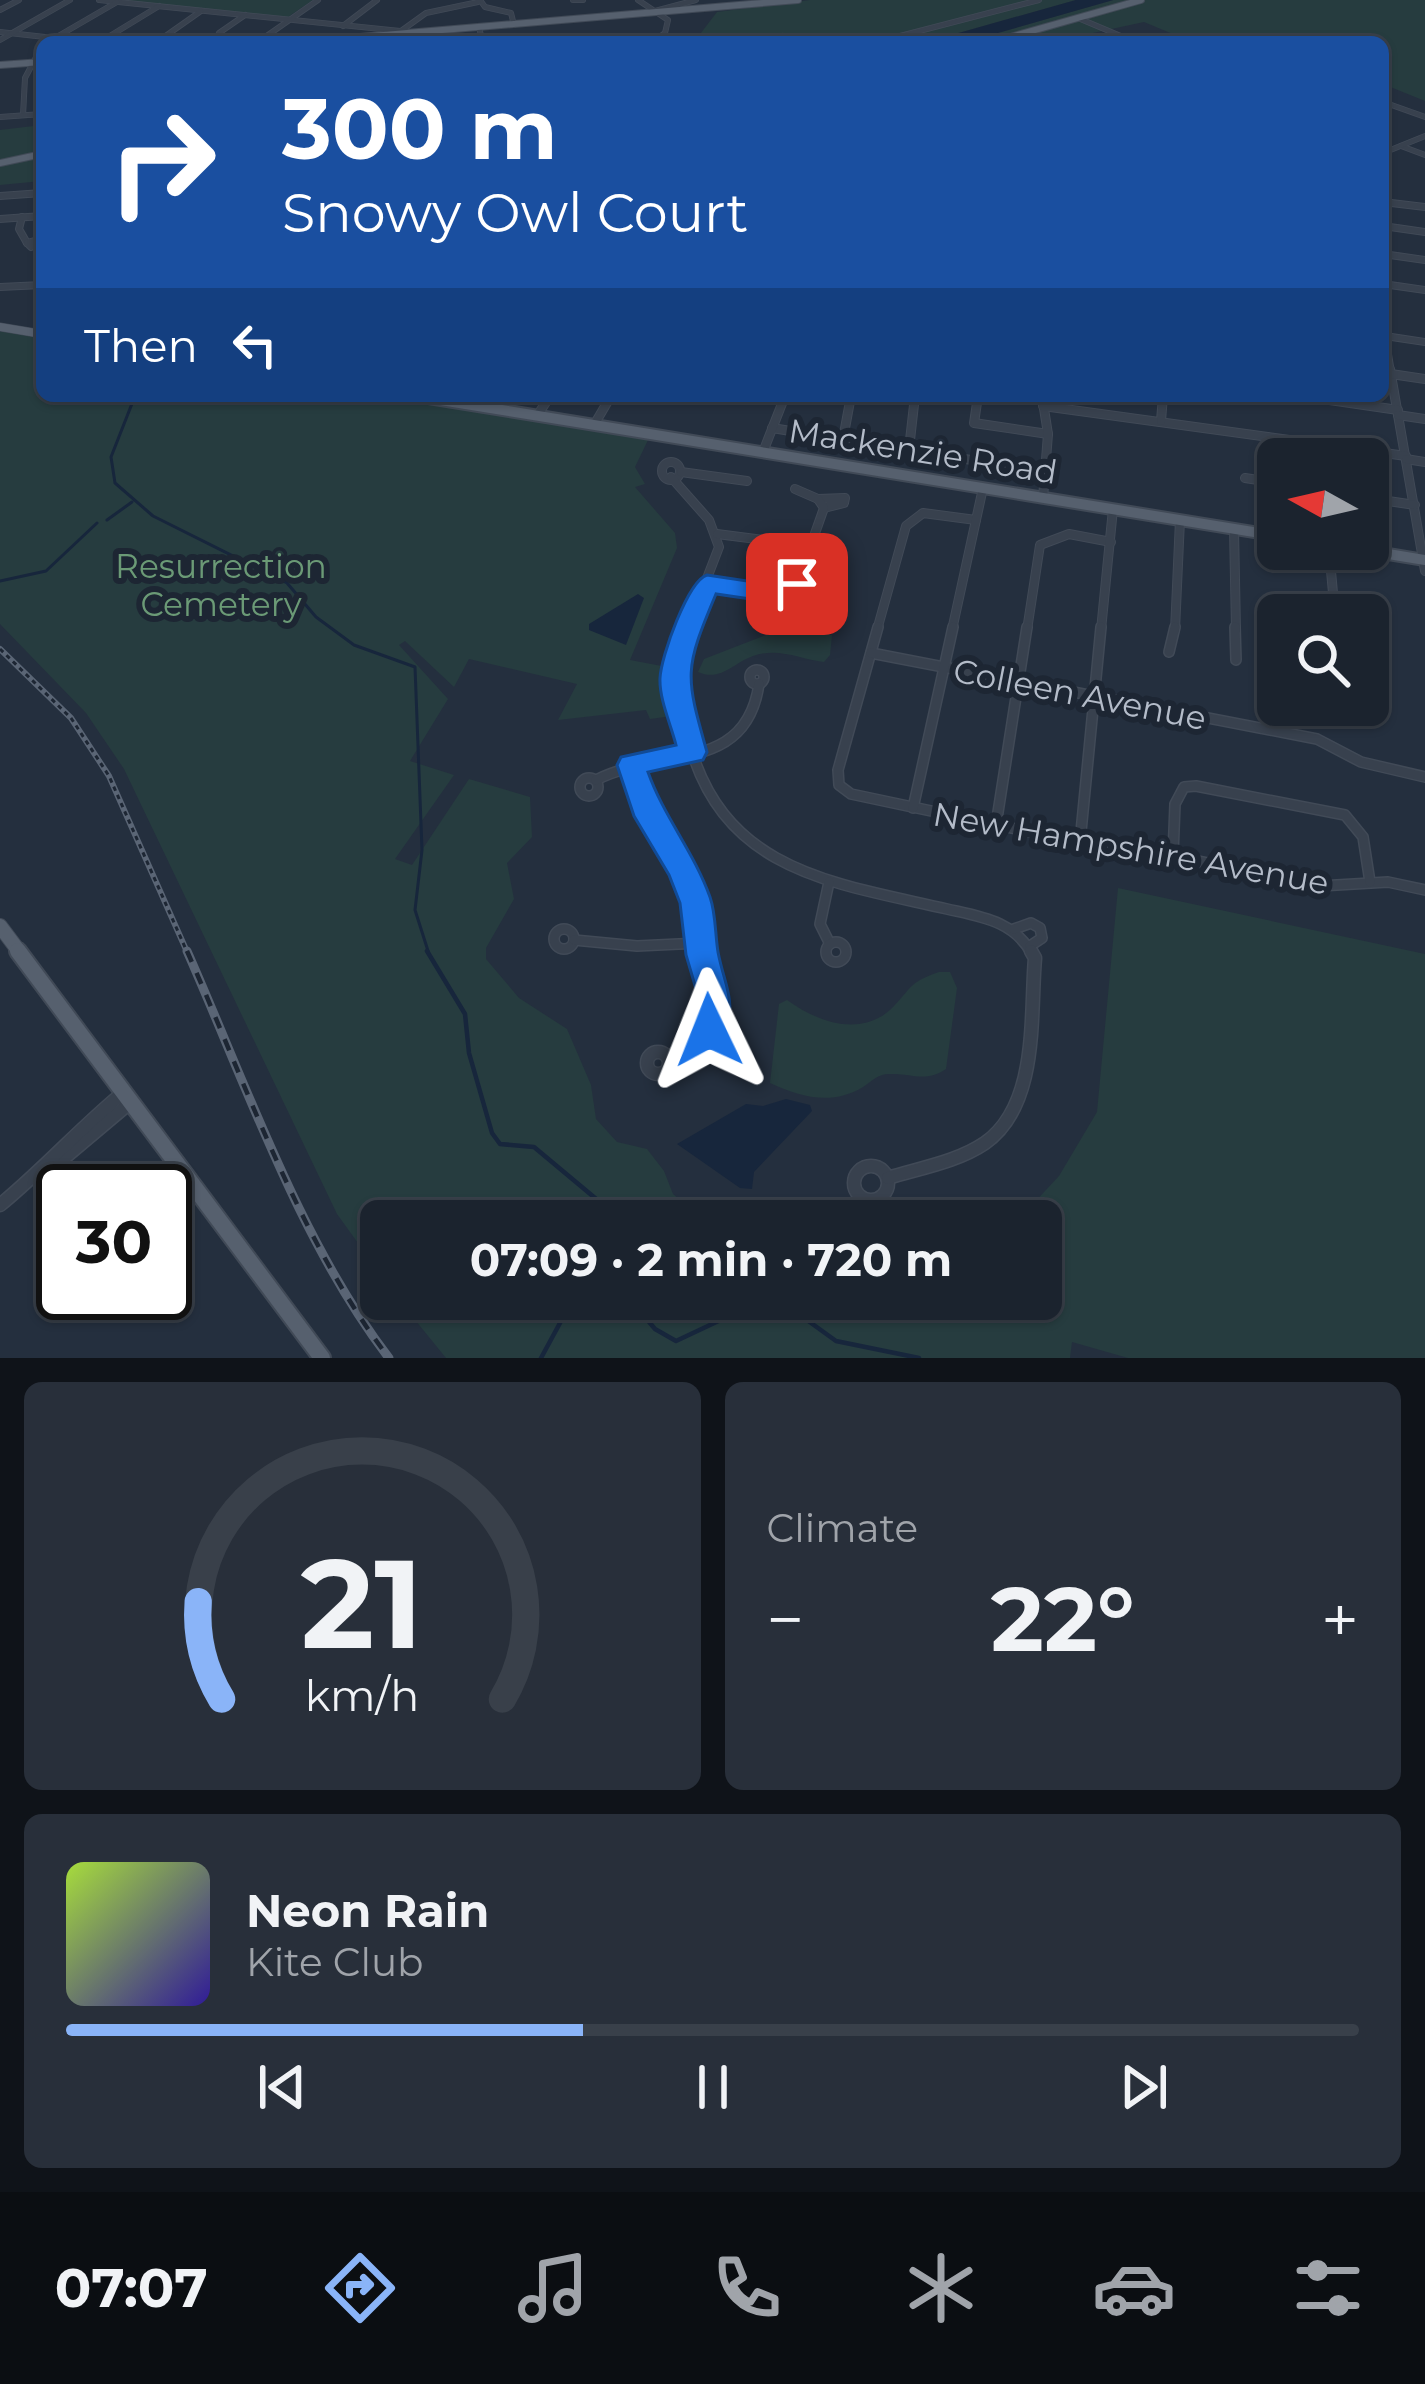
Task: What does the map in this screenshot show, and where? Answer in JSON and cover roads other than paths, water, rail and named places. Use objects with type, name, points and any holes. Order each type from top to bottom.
[{"type":"main road","points":[[423,36],[798,0]]},
{"type":"main road","points":[[1015,36],[1141,0]]},
{"type":"main road","points":[[376,36],[402,36]]},
{"type":"main road","points":[[0,65],[36,63]]},
{"type":"main road","points":[[1,163],[36,159]]},
{"type":"main road","points":[[0,327],[36,333]]},
{"type":"main road","name":"Mackenzie Road","points":[[452,402],[1257,533]]},
{"type":"main road","points":[[1389,556],[1424,564]]},
{"type":"main road","points":[[0,926],[322,1358]]},
{"type":"street","points":[[0,10],[19,0]]},
{"type":"street","points":[[0,36],[70,0]]},
{"type":"street","points":[[99,0],[413,36]]},
{"type":"street","points":[[266,36],[318,0]]},
{"type":"street","points":[[343,26],[377,0]]},
{"type":"street","points":[[573,0],[583,0]]},
{"type":"street","points":[[638,0],[666,14],[668,26],[659,36]]},
{"type":"street","points":[[626,16],[696,0]]},
{"type":"street","points":[[720,9],[727,0]]},
{"type":"street","points":[[895,36],[925,26],[974,21],[1039,0]]},
{"type":"street","points":[[58,36],[116,2]]},
{"type":"street","points":[[400,31],[430,12],[481,3],[507,10],[514,25]]},
{"type":"street","points":[[110,36],[159,6]]},
{"type":"street","points":[[166,36],[201,11]]},
{"type":"street","points":[[217,36],[244,15]]},
{"type":"street","points":[[1078,19],[1120,36]]},
{"type":"street","points":[[413,21],[416,36]]},
{"type":"street","points":[[479,28],[481,36]]},
{"type":"street","points":[[376,29],[389,35]]},
{"type":"street","points":[[11,33],[36,39]]},
{"type":"street","points":[[23,115],[21,91],[36,57]]},
{"type":"street","points":[[1389,104],[1425,117]]},
{"type":"street","points":[[0,117],[36,114]]},
{"type":"street","points":[[1389,151],[1425,136]]},
{"type":"street","points":[[1401,146],[1425,155]]},
{"type":"street","points":[[0,196],[36,193]]},
{"type":"street","points":[[1389,203],[1425,207]]},
{"type":"street","points":[[0,219],[36,216]]},
{"type":"street","points":[[22,217],[19,229],[31,248],[36,245]]},
{"type":"street","points":[[1389,227],[1425,232]]},
{"type":"street","points":[[1389,255],[1425,260]]},
{"type":"street","points":[[1389,285],[1425,290]]},
{"type":"street","points":[[0,287],[24,289],[29,295],[36,291]]},
{"type":"street","points":[[1389,331],[1425,342]]},
{"type":"street","points":[[1389,370],[1425,379]]},
{"type":"street","points":[[1389,374],[1418,508],[1424,564]]},
{"type":"street","points":[[537,416],[546,402]]},
{"type":"street","points":[[594,425],[607,402]]},
{"type":"street","points":[[763,452],[783,402]]},
{"type":"street","points":[[843,439],[850,402]]},
{"type":"street","points":[[909,449],[914,402]]},
{"type":"street","points":[[977,402],[974,423],[1048,434]]},
{"type":"street","points":[[1042,402],[1048,434],[1043,498]]},
{"type":"street","points":[[1047,402],[1425,462]]},
{"type":"street","points":[[1099,413],[1101,402]]},
{"type":"street","points":[[1161,421],[1162,402]]},
{"type":"street","points":[[1338,402],[1425,419]]},
{"type":"street","points":[[772,428],[1046,472]]},
{"type":"street","points":[[675,471],[685,440]]},
{"type":"street","points":[[675,471],[747,481]]},
{"type":"street","points":[[675,471],[717,534],[716,565],[682,642],[673,681],[709,795],[737,831],[782,863],[830,882],[989,918],[1014,929],[1030,946],[1036,972],[1024,1081],[1009,1118],[988,1141],[961,1156],[888,1178]]},
{"type":"street","points":[[1245,478],[1257,480]]},
{"type":"street","points":[[914,808],[982,488]]},
{"type":"street","points":[[707,584],[794,601],[797,597],[792,589],[812,546],[821,504],[795,489]]},
{"type":"street","points":[[1080,842],[1113,509]]},
{"type":"street","points":[[871,653],[905,526],[912,518],[939,512],[976,520]]},
{"type":"street","points":[[1168,652],[1175,637],[1180,520]]},
{"type":"street","points":[[1234,529],[1236,660]]},
{"type":"street","points":[[717,534],[754,535],[812,546]]},
{"type":"street","points":[[996,825],[1040,545],[1069,534],[1111,542]]},
{"type":"street","name":"Colleen Avenue","points":[[871,653],[1317,739],[1361,762],[1425,777]]},
{"type":"street","name":"New Hampshire Avenue","points":[[871,653],[838,770],[839,785],[851,794],[1320,886],[1350,888],[1370,882],[1425,890]]},
{"type":"street","points":[[596,780],[631,765],[728,745],[741,737],[753,716],[759,684]]},
{"type":"street","points":[[631,765],[649,816],[691,886],[716,1010],[709,1030],[668,1058]]},
{"type":"street","points":[[1173,856],[1177,795],[1184,787],[1196,786],[1345,815],[1366,838],[1370,882]]},
{"type":"street","points":[[830,882],[820,924],[830,944]]},
{"type":"street","points":[[1014,929],[1030,923],[1040,928],[1042,938],[1030,946]]},
{"type":"street","points":[[574,940],[646,946],[700,943]]},
{"type":"street","points":[[0,1204],[50,1172],[129,1096]]},
{"type":"water","points":[[1076,0],[1113,0],[987,36],[948,36]]},
{"type":"water","points":[[638,594],[644,598],[626,645],[589,630],[589,624]]},
{"type":"water","points":[[786,1099],[810,1105],[812,1111],[754,1172],[752,1189],[740,1188],[677,1144],[746,1104],[763,1106]]},
{"type":"waterway","points":[[133,402],[111,457],[115,483],[153,516],[287,583],[316,617],[354,645],[415,667],[422,850],[415,910],[429,954]]},
{"type":"waterway","points":[[107,520],[132,502]]},
{"type":"waterway","points":[[0,581],[46,571],[97,523]]},
{"type":"waterway","points":[[427,951],[465,1014],[469,1053],[492,1133],[500,1144],[534,1147],[597,1200]]},
{"type":"waterway","points":[[541,1358],[562,1320]]},
{"type":"waterway","points":[[648,1320],[676,1341],[721,1320]]},
{"type":"waterway","points":[[807,1320],[836,1341],[919,1358]]},
{"type":"railway","points":[[0,649],[71,718],[109,776],[188,954]]},
{"type":"railway","points":[[187,951],[302,1213],[357,1313],[389,1358]]},
{"type":"park label","name":"Resurrection Cemetery","points":[[221,585]]}]
